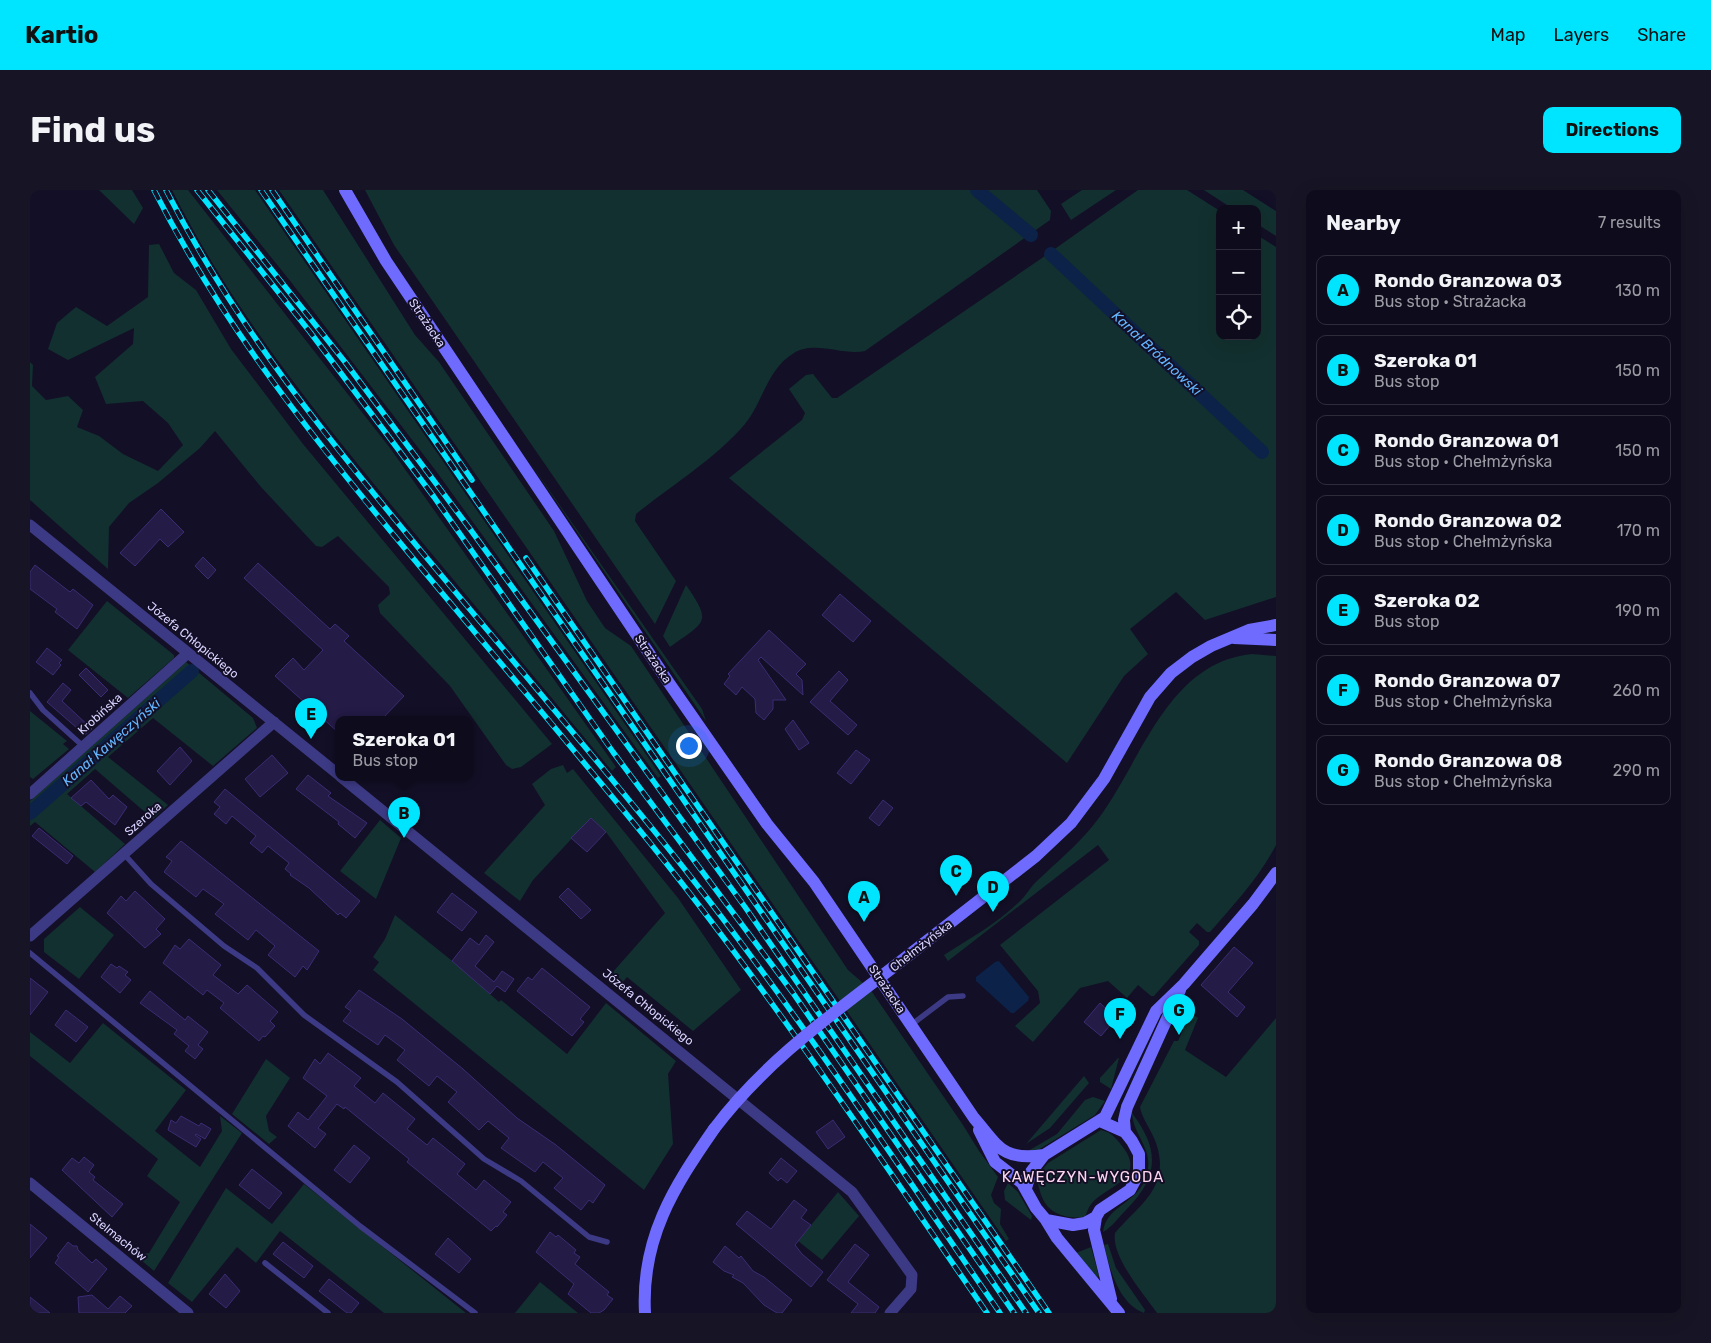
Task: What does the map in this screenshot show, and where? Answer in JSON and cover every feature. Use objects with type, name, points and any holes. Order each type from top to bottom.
[{"type":"main road","name":"Strażacka","points":[[346,190],[391,269],[658,666],[772,831],[814,882],[974,1118],[1005,1153],[1022,1157],[1044,1155]]},
{"type":"main road","name":"Chełmżyńska","points":[[645,1313],[647,1264],[657,1226],[673,1193],[714,1129],[741,1095],[776,1060],[1029,862],[1064,830],[1097,790],[1150,697],[1172,673],[1198,653],[1249,630],[1276,625]]},
{"type":"main road","name":"Chełmżyńska","points":[[1234,638],[1276,640]]},
{"type":"main road","points":[[1116,1308],[1057,1238],[1036,1208],[1026,1188],[1031,1172],[1044,1155],[1100,1121],[1109,1110],[1156,1011],[1184,984],[1253,904],[1276,873]]},
{"type":"main road","points":[[1046,1220],[1073,1225],[1085,1223],[1096,1217],[1104,1207],[1127,1193],[1137,1178],[1140,1169],[1139,1154],[1125,1132],[1124,1120],[1127,1107],[1184,984]]},
{"type":"main road","name":"Strażacka","points":[[974,1118],[995,1162],[1026,1188]]},
{"type":"main road","points":[[1100,1121],[1125,1132]]},
{"type":"main road","points":[[1096,1217],[1094,1230],[1116,1308]]},
{"type":"street","name":"Józefa Chłopickiego","points":[[30,525],[335,772]]},
{"type":"street","name":"Krobińska","points":[[30,794],[187,654]]},
{"type":"street","name":"Szeroka","points":[[30,936],[274,722]]},
{"type":"street","name":"Józefa Chłopickiego","points":[[346,781],[844,1184],[860,1201],[909,1269],[912,1282],[909,1292],[890,1313]]},
{"type":"street","name":"Stelmachów","points":[[30,1183],[188,1313]]},
{"type":"lane","points":[[30,693],[43,710],[84,747]]},
{"type":"lane","points":[[124,854],[150,884],[224,946],[257,968],[304,1015],[397,1082],[484,1159],[521,1181],[590,1238],[607,1242]]},
{"type":"lane","points":[[30,953],[360,1226],[475,1313]]},
{"type":"lane","points":[[911,1025],[948,997],[963,996]]},
{"type":"lane","points":[[265,1263],[328,1313]]},
{"type":"green space","points":[[99,190],[132,190],[143,208],[134,224]]},
{"type":"green space","points":[[172,190],[188,190],[390,448],[616,767],[612,771],[402,518],[308,401],[221,277]]},
{"type":"green space","points":[[217,190],[255,190],[661,776],[658,778],[436,471],[291,282]]},
{"type":"green space","points":[[279,190],[323,190],[415,335],[439,362],[554,531],[587,601],[605,628],[631,646],[848,970],[870,989],[998,1177],[991,1195],[994,1203],[1001,1209],[1000,1224],[1009,1239],[1006,1241]]},
{"type":"green space","points":[[365,190],[1037,190],[1051,211],[1050,220],[865,351],[848,352],[811,348],[802,349],[794,353],[777,368],[751,415],[733,437],[707,460],[636,514],[635,521],[676,581],[655,624],[394,245]]},
{"type":"green space","points":[[1082,190],[1116,190],[1071,220],[1061,204]]},
{"type":"green space","points":[[1138,190],[1187,190],[1216,208],[1216,340],[1261,340],[1261,238],[1276,247],[1276,597],[1205,620],[1176,592],[1130,629],[1148,654],[1124,676],[1067,763],[729,478],[802,420],[805,413],[789,389],[806,375],[813,374],[832,398],[837,398]]},
{"type":"green space","points":[[1204,190],[1243,190],[1276,211],[1276,236],[1261,227],[1261,205],[1227,205]]},
{"type":"green space","points":[[159,244],[174,273],[196,290],[231,349],[303,444],[552,744],[521,767],[512,769],[506,765],[450,686],[380,613],[378,605],[390,594],[389,587],[338,536],[322,547],[316,546],[261,487],[215,431],[200,448],[158,483],[129,503],[109,527],[108,569],[30,500],[30,362],[33,365],[32,386],[46,400],[68,396],[83,410],[77,427],[99,436],[123,454],[158,471],[183,445],[168,423],[143,401],[106,404],[95,377],[133,344],[134,328],[68,360],[48,349],[57,323],[76,307],[107,326],[148,297],[149,245]]},
{"type":"green space","points":[[522,451],[702,709],[706,721]]},
{"type":"green space","points":[[686,585],[700,607],[701,621],[691,632],[670,647],[663,636]]},
{"type":"green space","points":[[107,601],[174,655],[174,658],[128,698],[68,650]]},
{"type":"green space","points":[[1252,654],[1276,656],[1276,845],[1262,869],[1210,932],[1207,932],[1197,923],[1189,932],[1199,941],[1199,945],[1154,996],[1151,996],[1138,985],[1127,998],[1108,981],[1080,988],[1033,1042],[1015,1026],[1040,1003],[1038,991],[1000,945],[1109,860],[1098,845],[948,961],[944,955],[1010,911],[1035,883],[1085,835],[1108,804],[1156,723],[1175,698],[1196,677],[1222,662]]},
{"type":"green space","points":[[186,662],[253,718],[257,728],[213,766],[153,718],[108,757],[168,805],[153,819],[95,769],[67,794],[125,844],[95,872],[35,822],[30,826],[30,801]]},
{"type":"green space","points":[[30,711],[67,741],[63,744],[69,749],[33,779],[30,777]]},
{"type":"green space","points":[[563,765],[567,773],[573,769],[678,898],[741,990],[693,1031],[627,977],[623,982],[612,973],[665,913],[606,832],[591,818],[533,880],[520,901],[484,873],[545,805],[532,784],[551,769]]},
{"type":"green space","points":[[380,820],[401,838],[376,899],[340,871]]},
{"type":"green space","points":[[80,907],[114,935],[79,979],[44,952],[44,939]]},
{"type":"green space","points":[[395,915],[456,964],[499,1002],[501,1000],[567,1054],[606,1003],[676,1061],[668,1074],[673,1144],[644,1190],[373,970],[379,962],[373,957],[385,939]]},
{"type":"green space","points":[[1188,1010],[1198,1018],[1185,1050],[1226,1077],[1276,1018],[1276,1313],[1157,1313],[1123,1264],[1115,1243],[1115,1233],[1143,1203],[1156,1183],[1160,1158],[1156,1143],[1140,1107],[1174,1041],[1178,1041],[1183,1030],[1180,1027]]},
{"type":"green space","points":[[103,1023],[186,1090],[155,1131],[200,1167],[222,1131],[220,1116],[242,1133],[154,1271],[135,1255],[149,1253],[180,1202],[147,1176],[158,1159],[30,1056],[30,1032],[70,1063]]},
{"type":"green space","points":[[1118,1058],[1111,1089],[1100,1082],[1100,1078]]},
{"type":"green space","points":[[266,1059],[290,1078],[266,1116],[269,1131],[277,1137],[269,1144],[232,1114]]},
{"type":"green space","points":[[1084,1076],[1089,1083],[1050,1128],[1026,1144]]},
{"type":"green space","points":[[1093,1097],[1105,1101],[1095,1115],[1038,1150],[1028,1151],[1057,1134],[1085,1100]]},
{"type":"green space","points":[[1132,1113],[1148,1140],[1152,1164],[1150,1175],[1145,1187],[1137,1198],[1103,1232],[1106,1222],[1111,1215],[1140,1189],[1148,1168],[1145,1147],[1135,1128]]},
{"type":"green space","points":[[1101,1130],[1108,1132],[1115,1138],[1129,1157],[1130,1166],[1128,1174],[1092,1203],[1085,1217],[1072,1217],[1054,1212],[1045,1203],[1035,1178],[1048,1163]]},
{"type":"green space","points":[[1008,1183],[1018,1192],[1032,1216],[1031,1220],[1005,1200],[1004,1191]]},
{"type":"green space","points":[[304,1184],[466,1313],[384,1313],[280,1231],[256,1263],[237,1247],[192,1302],[168,1283],[226,1188],[272,1224]]},
{"type":"green space","points":[[838,1192],[859,1216],[822,1260],[798,1241]]},
{"type":"green space","points":[[1108,1244],[1116,1268],[1145,1310],[1144,1313],[1128,1302],[1116,1284],[1104,1245]]},
{"type":"green space","points":[[1091,1247],[1099,1276],[1097,1277],[1076,1253]]},
{"type":"green space","points":[[540,1282],[578,1313],[515,1313]]},
{"type":"water","points":[[999,961],[1029,997],[1028,1001],[1014,1013],[1011,1013],[976,981],[976,977]]},
{"type":"building","points":[[161,509],[184,532],[168,547],[160,539],[135,566],[120,553]]},
{"type":"building","points":[[203,557],[216,570],[208,579],[195,566]]},
{"type":"building","points":[[258,563],[330,629],[335,624],[349,636],[344,641],[404,696],[385,716],[335,716],[335,729],[275,676],[293,658],[304,670],[323,650],[244,578]]},
{"type":"building","points":[[35,565],[70,592],[73,589],[93,605],[77,629],[55,612],[57,609],[30,589],[30,572]]},
{"type":"building","points":[[840,594],[871,621],[853,642],[822,615]]},
{"type":"building","points":[[769,630],[806,664],[796,674],[802,680],[803,695],[761,657],[758,660],[786,700],[773,700],[773,709],[764,720],[756,713],[755,699],[742,687],[736,695],[724,684],[730,676],[728,674]]},
{"type":"building","points":[[47,648],[62,660],[59,663],[61,665],[53,675],[36,662]]},
{"type":"building","points":[[86,668],[108,690],[101,697],[79,675]]},
{"type":"building","points":[[839,671],[848,680],[830,701],[857,725],[848,735],[810,702]]},
{"type":"building","points":[[63,683],[71,690],[62,701],[92,729],[85,735],[47,702]]},
{"type":"building","points":[[793,720],[809,743],[799,750],[785,729]]},
{"type":"building","points":[[180,747],[192,761],[170,785],[157,771]]},
{"type":"building","points":[[856,750],[870,760],[851,784],[837,773]]},
{"type":"building","points":[[272,755],[288,773],[260,797],[245,779]]},
{"type":"building","points":[[308,775],[331,793],[328,796],[367,823],[355,838],[338,824],[339,822],[296,789]]},
{"type":"building","points":[[91,780],[109,799],[113,795],[127,807],[115,825],[86,802],[81,806],[71,798]]},
{"type":"building","points":[[225,789],[360,901],[346,918],[340,913],[338,915],[309,888],[290,875],[285,869],[289,863],[268,846],[262,853],[250,843],[256,836],[232,816],[226,824],[214,814],[220,807],[214,802]]},
{"type":"building","points":[[883,800],[893,808],[879,826],[869,818]]},
{"type":"building","points":[[591,818],[606,832],[587,852],[571,838]]},
{"type":"building","points":[[39,828],[73,856],[67,864],[32,836]]},
{"type":"building","points":[[181,841],[319,951],[307,970],[303,966],[295,977],[268,955],[275,946],[256,930],[248,940],[215,914],[224,904],[203,889],[196,897],[164,872],[172,861],[166,857]]},
{"type":"building","points":[[568,888],[591,910],[581,919],[559,897]]},
{"type":"building","points":[[135,891],[165,919],[156,929],[161,934],[145,948],[107,913],[121,896],[126,901]]},
{"type":"building","points":[[452,893],[477,912],[462,931],[437,912]]},
{"type":"building","points":[[486,935],[494,942],[475,966],[494,982],[502,971],[514,979],[505,992],[497,986],[490,994],[452,961],[470,938],[479,945]]},
{"type":"building","points":[[189,939],[221,965],[213,975],[238,994],[247,985],[278,1012],[270,1021],[275,1026],[265,1037],[263,1036],[259,1041],[220,1008],[224,1003],[207,990],[203,995],[163,963],[175,945],[180,949]]},
{"type":"building","points":[[1234,947],[1253,963],[1228,992],[1245,1007],[1237,1017],[1201,985]]},
{"type":"building","points":[[111,964],[117,968],[119,966],[128,972],[125,975],[131,980],[120,993],[101,977]]},
{"type":"building","points":[[542,968],[590,1007],[580,1019],[584,1022],[572,1036],[517,991],[528,977],[532,980]]},
{"type":"building","points":[[30,978],[48,992],[30,1015]]},
{"type":"building","points":[[359,990],[402,1019],[463,1069],[517,1118],[556,1145],[605,1185],[593,1203],[589,1200],[581,1210],[554,1188],[563,1178],[543,1162],[535,1172],[501,1148],[509,1138],[488,1121],[479,1130],[448,1102],[457,1092],[437,1076],[429,1086],[397,1060],[405,1050],[385,1035],[378,1045],[343,1021],[351,1011],[345,1007]]},
{"type":"building","points":[[150,991],[185,1020],[188,1016],[208,1032],[198,1045],[203,1049],[195,1059],[185,1051],[189,1046],[174,1034],[177,1030],[140,1003]]},
{"type":"building","points":[[1100,1003],[1116,1018],[1101,1036],[1084,1022]]},
{"type":"building","points":[[66,1010],[88,1027],[76,1042],[55,1025]]},
{"type":"building","points":[[328,1053],[361,1078],[354,1086],[375,1103],[383,1093],[415,1119],[407,1129],[427,1145],[433,1138],[465,1164],[457,1174],[476,1190],[484,1180],[511,1202],[503,1212],[507,1215],[497,1227],[491,1231],[407,1162],[409,1159],[345,1107],[344,1109],[337,1104],[318,1128],[326,1134],[315,1148],[288,1126],[298,1112],[308,1120],[327,1096],[303,1078],[315,1059],[320,1064]]},
{"type":"building","points":[[181,1116],[199,1126],[201,1123],[211,1129],[205,1139],[195,1135],[201,1139],[196,1147],[168,1130],[171,1120],[176,1123]]},
{"type":"building","points":[[833,1120],[845,1137],[828,1149],[816,1132]]},
{"type":"building","points":[[354,1145],[370,1158],[350,1183],[334,1170]]},
{"type":"building","points":[[84,1157],[94,1165],[89,1172],[95,1177],[93,1180],[123,1204],[112,1217],[62,1170],[72,1158],[79,1163]]},
{"type":"building","points":[[781,1158],[797,1171],[787,1183],[781,1178],[778,1181],[769,1173]]},
{"type":"building","points":[[252,1169],[282,1193],[269,1209],[239,1185]]},
{"type":"building","points":[[794,1200],[807,1210],[801,1218],[811,1225],[795,1245],[802,1254],[823,1272],[811,1287],[736,1224],[747,1211],[771,1229]]},
{"type":"building","points":[[30,1224],[47,1238],[30,1258]]},
{"type":"building","points":[[550,1232],[556,1237],[558,1235],[576,1250],[574,1253],[580,1257],[575,1264],[609,1292],[607,1295],[613,1299],[604,1310],[599,1313],[591,1313],[568,1294],[574,1284],[536,1252]]},
{"type":"building","points":[[448,1238],[471,1259],[459,1273],[435,1254]]},
{"type":"building","points":[[68,1242],[73,1246],[77,1246],[78,1250],[92,1263],[96,1259],[107,1269],[88,1292],[55,1263],[59,1257],[57,1256]]},
{"type":"building","points":[[283,1242],[313,1266],[304,1278],[273,1254]]},
{"type":"building","points":[[855,1244],[869,1255],[848,1282],[879,1307],[875,1313],[851,1313],[858,1304],[827,1280]]},
{"type":"building","points":[[725,1246],[739,1258],[741,1256],[753,1271],[764,1277],[792,1300],[782,1313],[777,1313],[764,1305],[743,1283],[732,1277],[734,1275],[724,1271],[713,1262]]},
{"type":"building","points":[[225,1274],[240,1291],[226,1308],[209,1294]]},
{"type":"building","points":[[329,1279],[359,1303],[351,1313],[347,1313],[319,1291]]},
{"type":"building","points":[[92,1295],[108,1309],[120,1296],[132,1306],[125,1313],[79,1313],[78,1297]]},
{"type":"building","points":[[30,1297],[50,1313],[30,1313]]},
{"type":"waterway","name":"Kanał Bródnowski","points":[[977,190],[1031,235]]},
{"type":"waterway","name":"Kanał Bródnowski","points":[[1051,254],[1262,452]]},
{"type":"waterway","name":"Kanał Kawęczyński","points":[[30,813],[192,671]]},
{"type":"railway","points":[[154,190],[210,288],[272,381],[340,470],[606,789],[680,881],[771,1002],[987,1313]]},
{"type":"railway","points":[[166,190],[222,289],[286,381],[354,469],[690,876],[782,998],[1000,1313]]},
{"type":"railway","points":[[197,190],[310,332],[434,497],[613,752],[793,993],[1014,1313]]},
{"type":"railway","points":[[208,190],[345,362],[470,529],[745,907],[1026,1313]]},
{"type":"railway","points":[[261,190],[1039,1313]]},
{"type":"railway","points":[[272,190],[472,480]]},
{"type":"railway","points":[[526,558],[1049,1313]]},
{"type":"place","name":"Szeroka 02","points":[[311,739]]},
{"type":"place","name":"Szeroka 01","points":[[404,838]]},
{"type":"place","name":"Rondo Granzowa 01","points":[[956,896]]},
{"type":"place","name":"Rondo Granzowa 02","points":[[993,912]]},
{"type":"place","name":"Rondo Granzowa 03","points":[[864,922]]},
{"type":"place","name":"Rondo Granzowa 08","points":[[1179,1035]]},
{"type":"place","name":"Rondo Granzowa 07","points":[[1120,1039]]},
{"type":"district","name":"KAWĘCZYN-WYGODA","points":[[1083,1177]]}]
